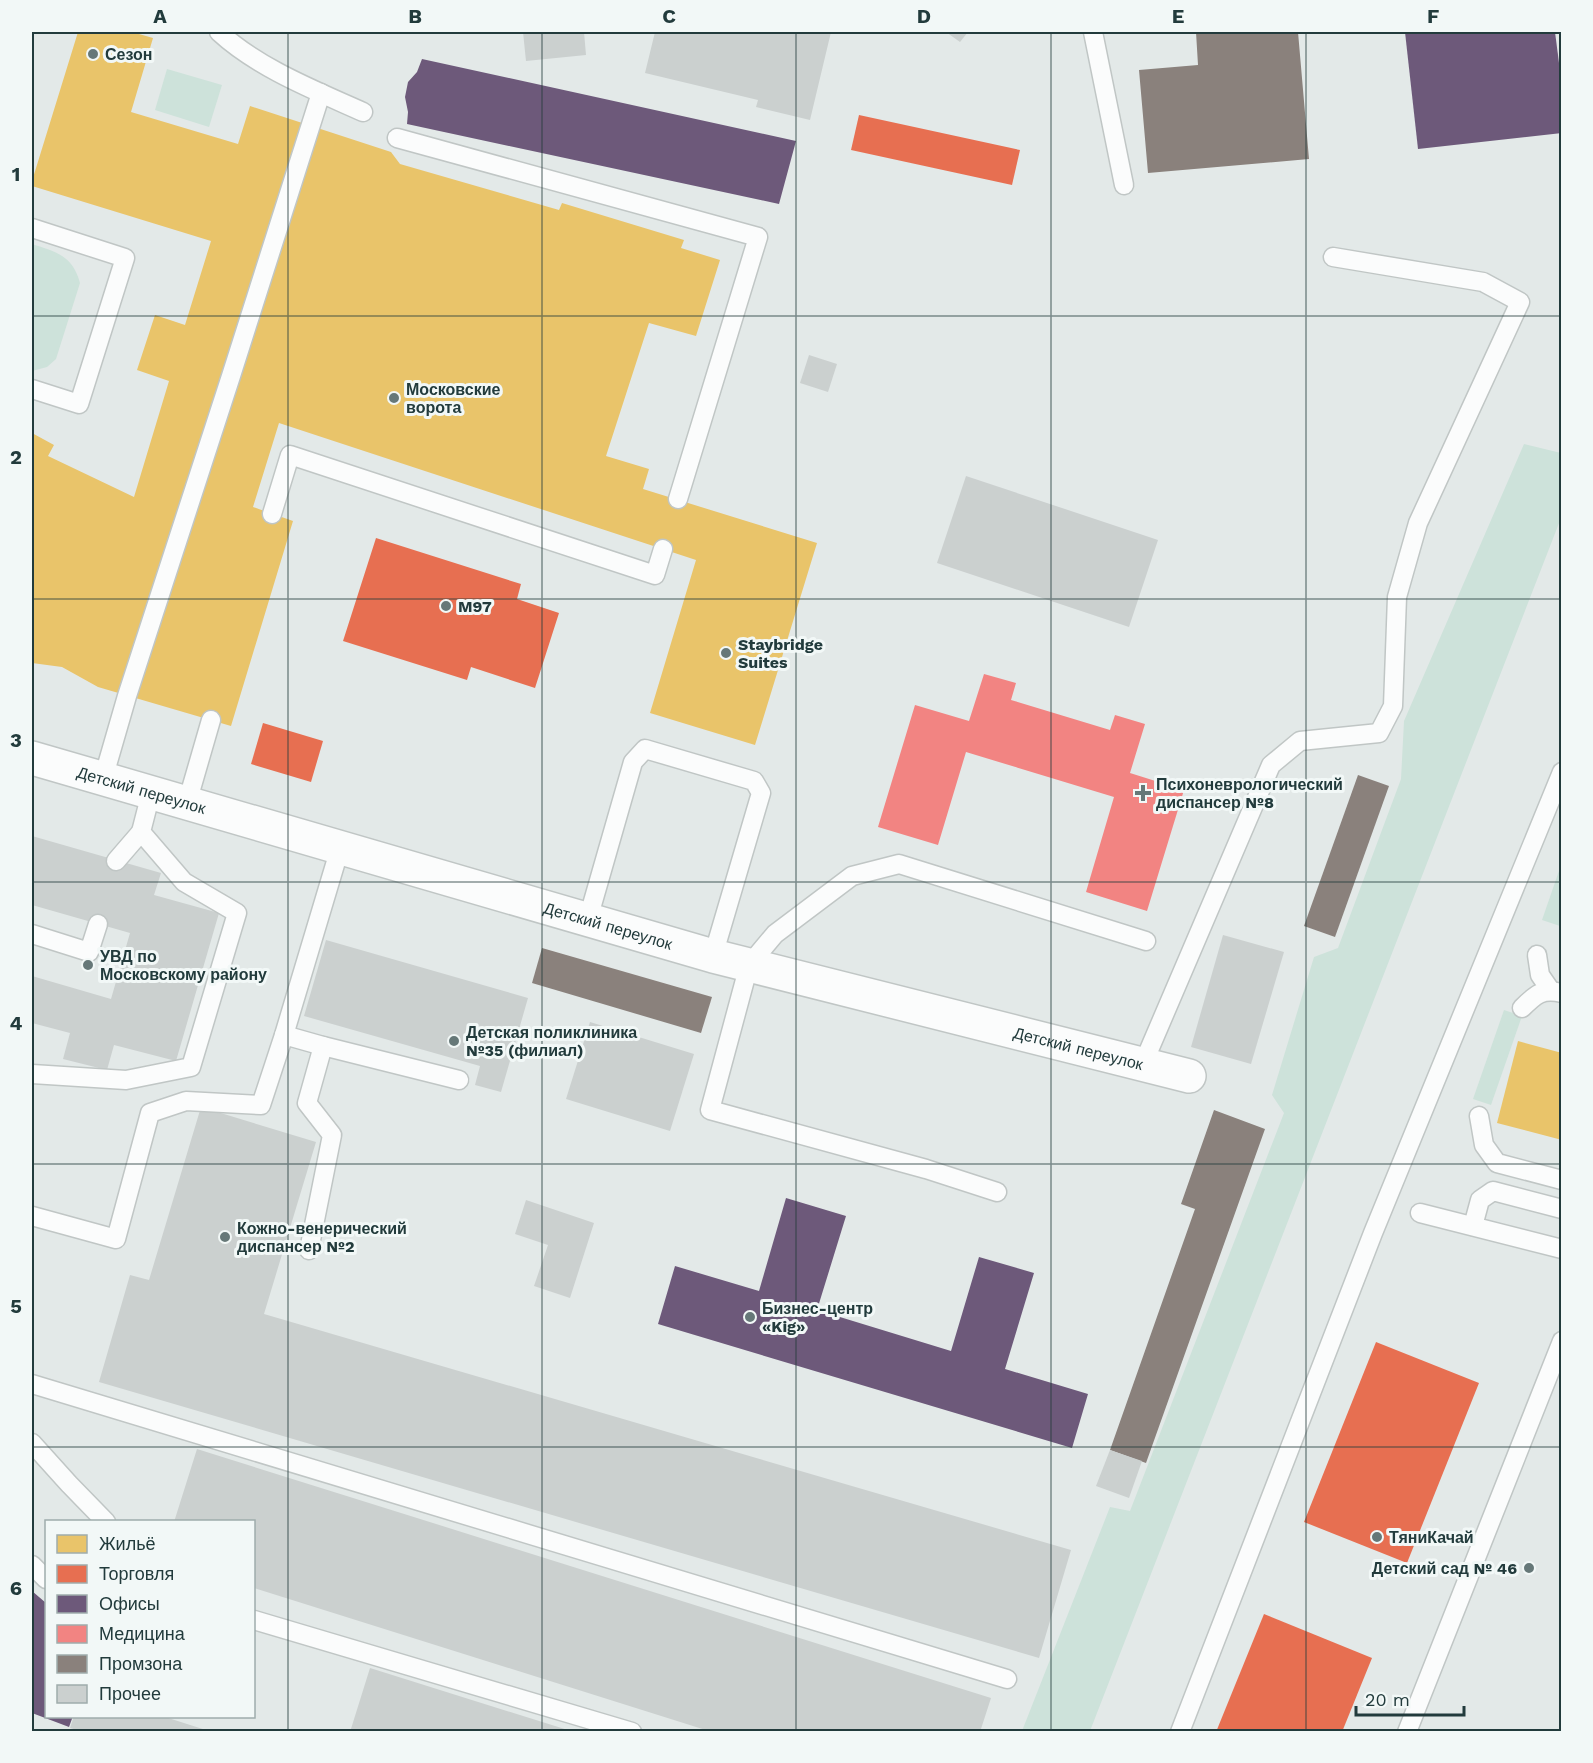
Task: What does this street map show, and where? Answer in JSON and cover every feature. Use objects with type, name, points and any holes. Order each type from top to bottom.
[{"type":"street","name":"Детский переулок","points":[[32,758],[713,956],[1189,1076]]},
{"type":"lane","points":[[219,32],[235,47],[266,65],[363,111]]},
{"type":"lane","points":[[1093,32],[1124,185]]},
{"type":"lane","points":[[103,779],[127,696],[321,93]]},
{"type":"lane","points":[[397,138],[758,237],[678,499]]},
{"type":"lane","points":[[32,228],[125,258],[79,404],[32,389]]},
{"type":"lane","points":[[1143,1064],[1271,765],[1300,741],[1379,733],[1393,706],[1397,597],[1418,523],[1520,302],[1483,282],[1333,257]]},
{"type":"lane","points":[[272,514],[290,455],[655,575],[663,549]]},
{"type":"lane","points":[[187,803],[211,720]]},
{"type":"lane","points":[[588,919],[633,762],[645,749],[754,781],[761,793],[713,956]]},
{"type":"lane","points":[[1180,1731],[1373,1233],[1562,772]]},
{"type":"lane","points":[[116,861],[141,832],[151,793]]},
{"type":"lane","points":[[32,1074],[126,1080],[191,1067],[237,913],[184,882],[141,832]]},
{"type":"lane","points":[[32,1216],[116,1239],[150,1113],[186,1101],[261,1105],[340,848]]},
{"type":"lane","points":[[997,1191],[926,1169],[710,1110],[749,965],[775,934],[852,876],[899,864],[1146,941]]},
{"type":"lane","points":[[32,934],[89,952],[98,924]]},
{"type":"lane","points":[[1537,955],[1540,975],[1556,992]]},
{"type":"lane","points":[[1522,1008],[1536,994],[1556,992]]},
{"type":"lane","points":[[284,1035],[459,1080]]},
{"type":"lane","points":[[309,1250],[332,1135],[307,1103],[323,1046]]},
{"type":"lane","points":[[1479,1116],[1484,1145],[1497,1163],[1562,1180]]},
{"type":"lane","points":[[1473,1227],[1480,1200],[1493,1191],[1562,1209]]},
{"type":"lane","points":[[1420,1213],[1562,1249]]},
{"type":"lane","points":[[1407,1731],[1562,1341]]},
{"type":"lane","points":[[32,1384],[1007,1679]]},
{"type":"lane","points":[[32,1443],[105,1520]]},
{"type":"lane","points":[[32,1565],[45,1578]]},
{"type":"lane","points":[[255,1620],[632,1731]]},
{"type":"green space","points":[[167,69],[222,85],[209,127],[155,110]]},
{"type":"green space","points":[[32,244],[63,256],[73,267],[80,283],[56,359],[47,367],[32,371]]},
{"type":"green space","points":[[1524,444],[1561,453],[1561,518],[1090,1731],[1022,1731],[1110,1507],[1130,1511],[1284,1113],[1272,1095],[1314,957],[1338,948],[1401,779],[1404,721]]},
{"type":"green space","points":[[1561,865],[1562,922],[1560,926],[1542,920]]},
{"type":"green space","points":[[1504,1010],[1522,1016],[1491,1105],[1473,1099]]},
{"type":"building: Жильё","name":"Московские ворота","points":[[78,32],[132,32],[153,38],[131,112],[238,144],[250,106],[391,152],[400,164],[559,210],[562,203],[684,240],[681,248],[720,260],[696,336],[649,323],[606,456],[649,469],[643,489],[817,543],[755,745],[650,713],[696,560],[279,423],[253,507],[293,521],[231,726],[98,687],[62,667],[32,663],[32,433],[54,445],[48,456],[134,497],[169,381],[137,370],[155,315],[185,325],[211,241],[32,186]]},
{"type":"building: Жильё","points":[[1518,1041],[1562,1053],[1562,1140],[1497,1123]]},
{"type":"building: Торговля","points":[[859,115],[1020,150],[1012,185],[851,150]]},
{"type":"building: Торговля","name":"M97","points":[[376,538],[521,584],[517,599],[559,613],[535,688],[471,667],[467,680],[343,641]]},
{"type":"building: Торговля","points":[[263,723],[323,741],[311,782],[251,764]]},
{"type":"building: Торговля","points":[[1376,1342],[1479,1383],[1407,1563],[1304,1522]]},
{"type":"building: Торговля","points":[[1264,1614],[1372,1658],[1342,1732],[1216,1732]]},
{"type":"building: Офисы","points":[[1405,32],[1555,32],[1562,86],[1562,133],[1418,149]]},
{"type":"building: Офисы","points":[[422,59],[796,141],[779,204],[407,124],[408,112],[405,97],[408,82],[417,72]]},
{"type":"building: Офисы","name":"Бизнес-центр «Kig»","points":[[786,1198],[846,1216],[817,1310],[951,1351],[979,1257],[1034,1273],[1005,1369],[1088,1394],[1072,1448],[658,1324],[675,1266],[759,1291]]},
{"type":"building: Офисы","points":[[32,1591],[45,1602],[45,1718],[32,1713]]},
{"type":"building: Офисы","points":[[45,1718],[72,1718],[69,1727]]},
{"type":"building: Медицина","name":"Психоневрологический диспансер №8","points":[[984,674],[1016,683],[1011,700],[1110,730],[1115,715],[1145,724],[1130,773],[1184,790],[1147,911],[1086,892],[1114,797],[966,752],[938,845],[878,827],[915,705],[969,721]]},
{"type":"building: Промзона","points":[[1196,32],[1298,32],[1309,159],[1148,173],[1139,70],[1198,65]]},
{"type":"building: Промзона","points":[[1358,775],[1389,786],[1335,937],[1304,926]]},
{"type":"building: Промзона","points":[[542,948],[712,997],[701,1033],[532,983]]},
{"type":"building: Промзона","points":[[1214,1110],[1265,1129],[1146,1463],[1110,1450],[1195,1209],[1181,1204]]},
{"type":"building: Прочее","points":[[523,32],[584,32],[586,55],[526,61]]},
{"type":"building: Прочее","points":[[655,32],[831,32],[810,120],[756,107],[758,100],[645,73]]},
{"type":"building: Прочее","points":[[946,32],[968,32],[960,42]]},
{"type":"building: Прочее","points":[[809,355],[837,364],[828,392],[800,383]]},
{"type":"building: Прочее","points":[[966,476],[1158,540],[1129,627],[937,563]]},
{"type":"building: Прочее","points":[[32,836],[161,873],[154,895],[219,913],[176,1061],[114,1045],[107,1070],[63,1059],[70,1033],[32,1023],[32,976],[111,999],[130,933],[32,905]]},
{"type":"building: Прочее","points":[[1223,935],[1284,952],[1251,1064],[1191,1047]]},
{"type":"building: Прочее","name":"Детская поликлиника №35 (филиал)","points":[[326,940],[528,998],[501,1092],[475,1085],[480,1066],[304,1016]]},
{"type":"building: Прочее","points":[[590,1022],[694,1054],[670,1131],[566,1099]]},
{"type":"building: Прочее","points":[[201,1107],[316,1142],[264,1314],[1071,1550],[1039,1658],[99,1382],[130,1275],[149,1280]]},
{"type":"building: Прочее","points":[[526,1200],[594,1223],[570,1298],[534,1286],[548,1245],[515,1234]]},
{"type":"building: Прочее","points":[[197,1449],[991,1698],[980,1732],[712,1732],[255,1588],[255,1520],[175,1520]]},
{"type":"building: Прочее","points":[[1110,1450],[1142,1461],[1129,1498],[1096,1486]]},
{"type":"building: Прочее","points":[[370,1668],[571,1731],[571,1732],[350,1732]]},
{"type":"building: Прочее","points":[[73,1718],[168,1718],[209,1731],[83,1732],[70,1728]]},
{"type":"place","name":"Сезон","points":[[93,54]]},
{"type":"place","name":"Московские ворота","points":[[394,398]]},
{"type":"place","name":"M97","points":[[446,606]]},
{"type":"place","name":"Staybridge Suites","points":[[726,653]]},
{"type":"place","name":"Психоневрологический диспансер №8","points":[[1143,793]]},
{"type":"place","name":"УВД по Московскому району","points":[[88,965]]},
{"type":"place","name":"Детская поликлиника №35 (филиал)","points":[[454,1041]]},
{"type":"place","name":"Кожно-венерический диспансер №2","points":[[225,1237]]},
{"type":"place","name":"Бизнес-центр «Kig»","points":[[750,1317]]},
{"type":"place","name":"ТяниКачай","points":[[1377,1537]]},
{"type":"place","name":"Детский сад № 46","points":[[1529,1568]]}]
